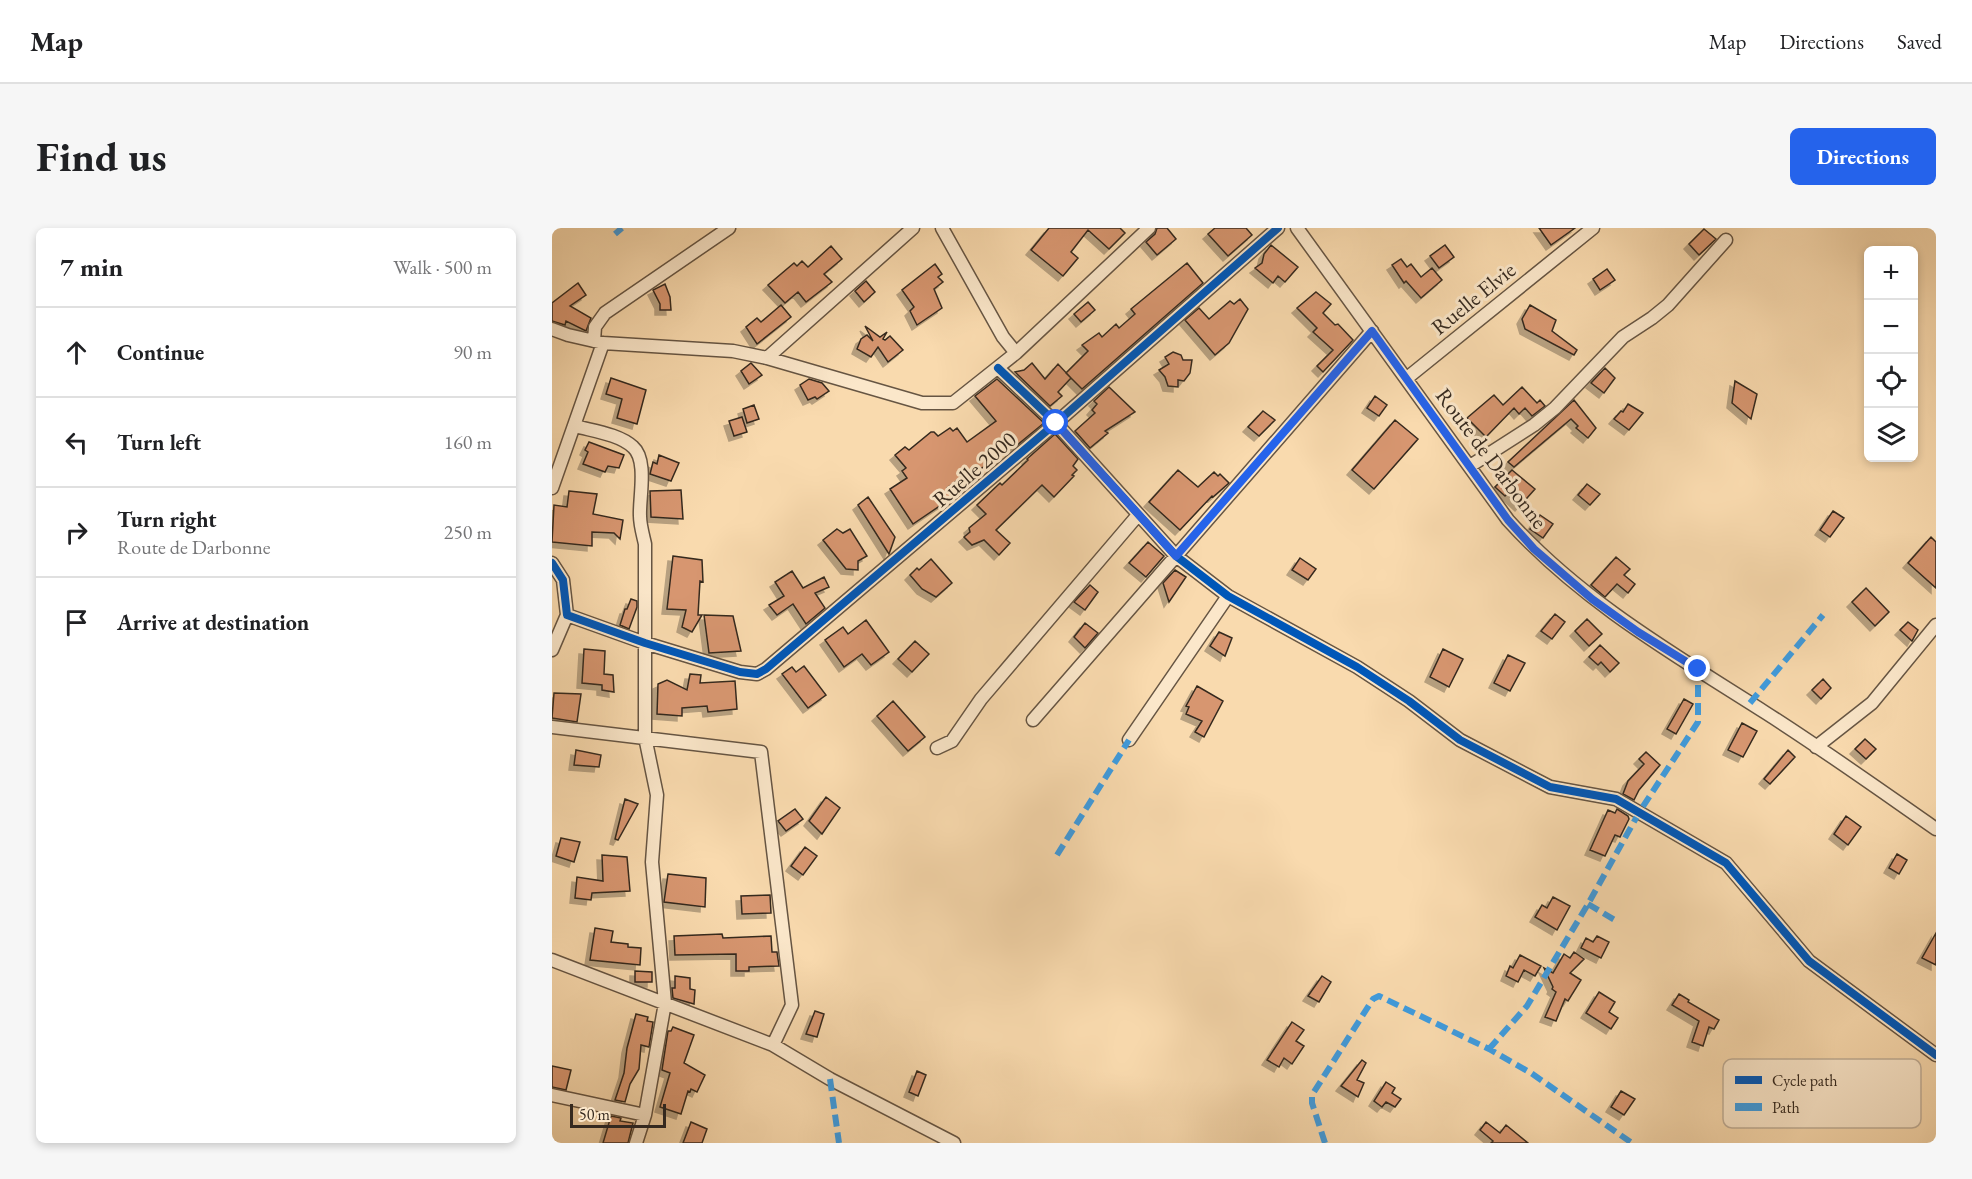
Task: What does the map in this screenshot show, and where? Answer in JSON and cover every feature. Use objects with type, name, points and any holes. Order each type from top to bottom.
[{"type":"street","points":[[552,488],[575,426],[598,342],[596,327],[605,313],[729,228]]},
{"type":"street","points":[[767,358],[913,228]]},
{"type":"street","points":[[942,228],[1003,337],[1016,353]]},
{"type":"street","points":[[552,329],[598,342],[733,351],[767,358],[922,403],[953,403],[1016,353],[1149,228]]},
{"type":"street","name":"Ruelle 2000","points":[[645,643],[740,672],[757,674],[766,669],[1056,423],[1278,228]]},
{"type":"street","name":"Route de Darbonne","points":[[1297,228],[1508,520],[1534,549],[1592,599],[1638,632],[1816,747],[1936,829]]},
{"type":"street","name":"Ruelle Elvie","points":[[1407,378],[1593,228]]},
{"type":"street","points":[[1470,466],[1555,408],[1623,337],[1668,305],[1726,240]]},
{"type":"street","points":[[1033,720],[1372,331]]},
{"type":"street","points":[[998,368],[1056,423],[1176,556],[1228,597],[1357,667],[1409,701],[1460,740],[1550,787],[1616,799],[1726,862],[1809,961],[1936,1055]]},
{"type":"street","points":[[575,426],[623,440],[637,452],[642,477],[640,518],[645,544],[645,737],[657,795],[652,862],[665,1003],[645,1115],[636,1143]]},
{"type":"street","points":[[936,748],[952,741],[981,699],[1138,515]]},
{"type":"street","points":[[552,564],[563,580],[567,615],[552,650]]},
{"type":"street","points":[[1129,740],[1228,597]]},
{"type":"street","points":[[567,615],[645,643]]},
{"type":"street","points":[[1816,747],[1872,704],[1936,624]]},
{"type":"street","points":[[552,727],[761,752],[792,1005],[773,1045]]},
{"type":"street","points":[[552,960],[773,1045],[831,1079],[954,1143]]},
{"type":"street","points":[[552,1095],[645,1115]]},
{"type":"building","points":[[1049,228],[1120,228],[1125,233],[1109,249],[1088,230],[1071,252],[1078,258],[1063,276],[1031,250]]},
{"type":"building","points":[[1157,228],[1167,228],[1176,239],[1157,255],[1146,242],[1155,234]]},
{"type":"building","points":[[1215,228],[1246,228],[1252,235],[1228,256],[1208,234]]},
{"type":"building","points":[[1539,228],[1575,228],[1551,245]]},
{"type":"building","points":[[1704,229],[1716,239],[1699,255],[1689,244]]},
{"type":"building","points":[[1271,245],[1298,267],[1285,282],[1278,276],[1273,283],[1255,268],[1262,263],[1264,254]]},
{"type":"building","points":[[1445,245],[1454,257],[1439,268],[1430,256]]},
{"type":"building","points":[[831,246],[842,259],[824,274],[832,282],[806,302],[798,292],[785,303],[768,285],[794,263],[797,266],[802,261],[808,267]]},
{"type":"building","points":[[1401,259],[1407,267],[1411,264],[1421,277],[1432,268],[1442,280],[1421,298],[1406,281],[1404,283],[1392,265]]},
{"type":"building","points":[[1187,263],[1203,283],[1082,389],[1066,373],[1088,351],[1082,345],[1099,333],[1102,337],[1116,324],[1119,328],[1135,314],[1131,309]]},
{"type":"building","points":[[935,264],[942,274],[938,277],[943,282],[934,289],[942,308],[917,325],[910,311],[914,307],[902,290]]},
{"type":"building","points":[[1607,269],[1615,280],[1600,290],[1593,279]]},
{"type":"building","points":[[866,281],[875,292],[864,302],[855,291]]},
{"type":"building","points":[[578,283],[586,295],[570,306],[591,318],[586,331],[566,321],[565,325],[552,321],[552,303]]},
{"type":"building","points":[[665,284],[670,297],[671,310],[660,310],[660,304],[653,290]]},
{"type":"building","points":[[1316,292],[1331,304],[1323,313],[1335,325],[1338,324],[1353,340],[1323,372],[1317,366],[1333,350],[1313,332],[1317,328],[1297,308]]},
{"type":"building","points":[[1240,299],[1248,309],[1229,343],[1215,355],[1185,320],[1199,308],[1209,319],[1230,301],[1234,304]]},
{"type":"building","points":[[1088,302],[1095,310],[1081,322],[1074,314]]},
{"type":"building","points":[[781,305],[791,317],[757,344],[746,327],[757,318],[761,322]]},
{"type":"building","points":[[1530,305],[1556,320],[1552,331],[1577,350],[1574,355],[1525,329],[1522,319]]},
{"type":"building","points":[[865,326],[880,337],[887,332],[883,339],[890,336],[903,350],[888,362],[878,347],[871,357],[857,349],[861,339],[867,335],[873,341]]},
{"type":"building","points":[[1173,352],[1181,355],[1183,360],[1192,360],[1190,373],[1184,381],[1178,380],[1178,387],[1168,386],[1159,370],[1169,364],[1165,357]]},
{"type":"building","points":[[751,363],[762,375],[749,384],[741,371]]},
{"type":"building","points":[[1032,363],[1045,379],[1058,364],[1071,378],[1058,392],[1062,396],[1050,406],[1015,372],[1024,370]]},
{"type":"building","points":[[1605,368],[1615,378],[1604,393],[1591,383]]},
{"type":"building","points":[[611,378],[646,390],[637,424],[617,418],[622,399],[606,394]]},
{"type":"building","points":[[809,379],[822,383],[829,391],[817,399],[815,397],[808,400],[800,385]]},
{"type":"building","points":[[997,379],[1044,423],[1016,446],[1014,444],[966,480],[963,476],[947,488],[953,497],[913,524],[890,489],[907,478],[902,471],[906,468],[895,455],[905,447],[909,450],[931,432],[938,436],[950,428],[953,431],[957,428],[967,442],[996,421],[975,396]]},
{"type":"building","points":[[1735,381],[1757,394],[1751,419],[1732,403]]},
{"type":"building","points":[[1109,387],[1135,412],[1105,431],[1108,433],[1090,448],[1075,431],[1095,413],[1092,410],[1097,404],[1094,401]]},
{"type":"building","points":[[1522,387],[1537,403],[1540,400],[1545,406],[1532,416],[1525,408],[1519,414],[1514,408],[1486,437],[1467,418],[1494,395],[1503,405]]},
{"type":"building","points":[[1375,396],[1387,405],[1379,416],[1367,408]]},
{"type":"building","points":[[1574,400],[1596,428],[1588,438],[1576,428],[1578,426],[1571,419],[1514,467],[1508,462]]},
{"type":"building","points":[[1628,404],[1643,413],[1629,430],[1614,419],[1621,411],[1623,412]]},
{"type":"building","points":[[754,405],[759,419],[747,423],[743,409]]},
{"type":"building","points":[[1263,411],[1275,420],[1259,436],[1248,427]]},
{"type":"building","points":[[742,417],[747,432],[734,436],[729,421]]},
{"type":"building","points":[[1395,420],[1418,439],[1374,489],[1352,470]]},
{"type":"building","points":[[1055,434],[1078,459],[1073,466],[1077,470],[1072,475],[1074,476],[1054,497],[1042,485],[996,530],[1010,543],[999,555],[984,540],[972,545],[964,537],[970,532],[969,528],[986,514],[977,505],[1000,483],[1002,485]]},
{"type":"building","points":[[589,442],[624,455],[619,468],[608,466],[605,472],[583,464]]},
{"type":"building","points":[[659,455],[679,463],[671,481],[650,474],[653,462],[657,464]]},
{"type":"building","points":[[1178,470],[1198,487],[1214,472],[1218,476],[1220,474],[1229,483],[1212,496],[1180,530],[1149,502]]},
{"type":"building","points":[[1512,470],[1535,489],[1520,506],[1495,487]]},
{"type":"building","points":[[1587,484],[1600,494],[1590,505],[1578,495]]},
{"type":"building","points":[[681,490],[683,519],[651,517],[650,491]]},
{"type":"building","points":[[569,491],[597,494],[593,514],[623,520],[620,539],[614,533],[592,532],[592,546],[552,542],[554,505],[567,507]]},
{"type":"building","points":[[868,497],[895,537],[889,554],[858,505]]},
{"type":"building","points":[[1833,511],[1844,518],[1830,537],[1820,530]]},
{"type":"building","points":[[1540,515],[1553,524],[1543,538],[1530,529]]},
{"type":"building","points":[[837,529],[843,533],[850,529],[867,556],[858,561],[858,570],[846,569],[823,540]]},
{"type":"building","points":[[1931,537],[1936,542],[1936,588],[1908,563]]},
{"type":"building","points":[[1148,542],[1164,556],[1146,577],[1129,563]]},
{"type":"building","points":[[673,556],[702,560],[703,582],[700,581],[698,615],[702,615],[692,632],[682,627],[686,610],[667,609]]},
{"type":"building","points":[[1616,557],[1630,569],[1624,575],[1635,584],[1628,593],[1617,584],[1605,597],[1591,585]]},
{"type":"building","points":[[1300,558],[1316,569],[1308,580],[1292,570]]},
{"type":"building","points":[[931,559],[952,583],[936,597],[922,589],[910,575]]},
{"type":"building","points":[[1175,570],[1186,577],[1169,602],[1163,583]]},
{"type":"building","points":[[792,571],[803,588],[824,577],[829,587],[815,593],[825,608],[806,624],[793,604],[777,615],[769,605],[784,596],[775,582]]},
{"type":"building","points":[[1090,585],[1098,592],[1085,610],[1074,602]]},
{"type":"building","points":[[1866,588],[1889,612],[1875,626],[1852,602]]},
{"type":"building","points":[[631,599],[637,601],[637,607],[629,629],[620,625]]},
{"type":"building","points":[[1555,614],[1565,622],[1552,639],[1541,631]]},
{"type":"building","points":[[704,615],[733,616],[741,651],[709,653]]},
{"type":"building","points":[[1587,619],[1602,634],[1589,646],[1575,631]]},
{"type":"building","points":[[866,620],[889,652],[871,665],[862,654],[844,667],[825,640],[843,627],[848,634]]},
{"type":"building","points":[[1908,622],[1918,630],[1912,641],[1900,630]]},
{"type":"building","points":[[1085,623],[1098,633],[1085,648],[1074,637]]},
{"type":"building","points":[[1219,632],[1232,638],[1225,656],[1210,646]]},
{"type":"building","points":[[915,641],[929,654],[912,672],[898,659]]},
{"type":"building","points":[[1600,645],[1619,663],[1610,672],[1601,662],[1598,665],[1589,657]]},
{"type":"building","points":[[584,649],[605,651],[604,674],[613,675],[614,692],[602,690],[602,685],[582,683]]},
{"type":"building","points":[[1443,649],[1463,659],[1449,687],[1430,677]]},
{"type":"building","points":[[1508,655],[1525,663],[1510,691],[1494,683]]},
{"type":"building","points":[[804,666],[826,695],[808,708],[782,674],[792,667],[796,672]]},
{"type":"building","points":[[690,674],[701,675],[700,683],[735,681],[737,709],[708,712],[707,706],[682,708],[682,716],[657,714],[658,684],[667,680],[687,690]]},
{"type":"building","points":[[1823,679],[1831,688],[1821,699],[1812,690]]},
{"type":"building","points":[[1197,686],[1223,701],[1204,737],[1195,732],[1202,721],[1186,714],[1189,707],[1186,706]]},
{"type":"building","points":[[554,693],[581,694],[577,722],[552,718]]},
{"type":"building","points":[[1684,699],[1693,704],[1676,734],[1667,729]]},
{"type":"building","points":[[893,701],[925,737],[908,751],[877,716]]},
{"type":"building","points":[[1742,723],[1757,731],[1743,757],[1728,750]]},
{"type":"building","points":[[1865,739],[1876,749],[1866,759],[1855,749]]},
{"type":"building","points":[[576,750],[601,755],[599,767],[574,765]]},
{"type":"building","points":[[1788,750],[1795,757],[1770,784],[1764,779]]},
{"type":"building","points":[[1646,752],[1660,765],[1639,790],[1634,800],[1623,794],[1628,781],[1644,764],[1639,759]]},
{"type":"building","points":[[826,797],[840,808],[822,834],[809,821]]},
{"type":"building","points":[[625,799],[638,804],[618,840],[615,839]]},
{"type":"building","points":[[795,809],[803,819],[786,831],[778,821]]},
{"type":"building","points":[[1617,809],[1629,819],[1620,837],[1615,835],[1605,856],[1590,850],[1608,810],[1615,813]]},
{"type":"building","points":[[1846,816],[1861,827],[1848,845],[1834,834]]},
{"type":"building","points":[[561,838],[580,842],[574,862],[556,856]]},
{"type":"building","points":[[805,847],[817,856],[803,875],[791,866]]},
{"type":"building","points":[[1897,854],[1907,860],[1899,874],[1889,868]]},
{"type":"building","points":[[602,855],[627,857],[630,891],[592,893],[591,900],[575,898],[577,877],[603,881]]},
{"type":"building","points":[[668,874],[706,878],[705,907],[664,902]]},
{"type":"building","points":[[770,895],[771,913],[742,914],[741,896]]},
{"type":"building","points":[[1553,897],[1570,906],[1557,930],[1535,917],[1542,905],[1547,908]]},
{"type":"building","points":[[595,928],[613,931],[611,942],[641,948],[640,965],[590,960]]},
{"type":"building","points":[[1936,933],[1936,965],[1922,958]]},
{"type":"building","points":[[722,934],[723,938],[771,936],[772,952],[777,952],[779,966],[749,967],[749,971],[736,971],[736,954],[675,955],[674,936]]},
{"type":"building","points":[[1597,936],[1609,942],[1601,958],[1581,948],[1586,938],[1593,942]]},
{"type":"building","points":[[1574,952],[1584,959],[1570,973],[1581,980],[1568,1001],[1565,999],[1556,1021],[1545,1017],[1556,992],[1552,989],[1544,968],[1553,973],[1564,954],[1570,958]]},
{"type":"building","points":[[1520,955],[1541,966],[1535,976],[1524,970],[1518,982],[1506,976],[1510,966],[1513,968]]},
{"type":"building","points":[[635,971],[652,972],[652,982],[635,982]]},
{"type":"building","points":[[675,976],[690,978],[690,989],[695,990],[694,1004],[673,998],[672,988],[675,988]]},
{"type":"building","points":[[1322,976],[1331,982],[1319,1002],[1308,996]]},
{"type":"building","points":[[1599,992],[1615,1002],[1609,1012],[1618,1018],[1611,1029],[1586,1013]]},
{"type":"building","points":[[1679,994],[1689,1000],[1688,1002],[1719,1020],[1714,1029],[1709,1027],[1703,1046],[1692,1042],[1699,1021],[1672,1005]]},
{"type":"building","points":[[815,1011],[824,1014],[817,1037],[806,1034]]},
{"type":"building","points":[[636,1014],[648,1017],[647,1021],[653,1022],[649,1047],[641,1045],[639,1069],[630,1084],[625,1102],[615,1100],[624,1073],[627,1048]]},
{"type":"building","points":[[1292,1022],[1304,1030],[1296,1041],[1304,1046],[1292,1064],[1284,1058],[1279,1067],[1267,1060]]},
{"type":"building","points":[[673,1027],[694,1035],[684,1063],[705,1075],[697,1092],[691,1089],[690,1092],[688,1091],[681,1114],[660,1107],[670,1073],[662,1070],[668,1031],[671,1031]]},
{"type":"building","points":[[1362,1060],[1366,1063],[1357,1080],[1364,1083],[1358,1097],[1341,1086]]},
{"type":"building","points":[[552,1066],[571,1070],[566,1090],[552,1087]]},
{"type":"building","points":[[917,1071],[926,1075],[918,1096],[909,1092]]},
{"type":"building","points":[[1386,1082],[1395,1088],[1392,1093],[1401,1099],[1395,1107],[1386,1102],[1382,1107],[1374,1101]]},
{"type":"building","points":[[1621,1091],[1635,1099],[1624,1115],[1611,1107]]},
{"type":"building","points":[[611,1116],[621,1118],[620,1121],[633,1123],[628,1143],[603,1143]]},
{"type":"building","points":[[691,1122],[707,1129],[702,1143],[683,1143]]},
{"type":"building","points":[[1486,1122],[1500,1133],[1506,1125],[1528,1143],[1491,1143],[1493,1141],[1480,1130]]},
{"type":"marked path","points":[[615,234],[622,228]]},
{"type":"marked path","points":[[1750,703],[1823,615]]},
{"type":"marked path","points":[[1489,1049],[1527,1006],[1640,811],[1698,722],[1698,670]]},
{"type":"marked path","points":[[1057,855],[1129,740]]},
{"type":"marked path","points":[[1588,904],[1618,922]]},
{"type":"marked path","points":[[1325,1143],[1312,1103],[1312,1095],[1373,999],[1379,996],[1489,1049],[1531,1073],[1632,1143]]},
{"type":"marked path","points":[[830,1079],[839,1143]]},
{"type":"cycle path","points":[[552,563],[563,580],[567,615],[645,643],[740,672],[757,674],[766,669],[1056,423],[1278,228]]},
{"type":"cycle path","points":[[998,368],[1056,423],[1176,556],[1228,596],[1357,667],[1409,701],[1460,740],[1550,787],[1616,799],[1726,863],[1809,961],[1936,1055]]},
{"type":"route","points":[[1056,423],[1176,556],[1372,331],[1508,520],[1534,549],[1592,599],[1638,632],[1698,669]]}]
